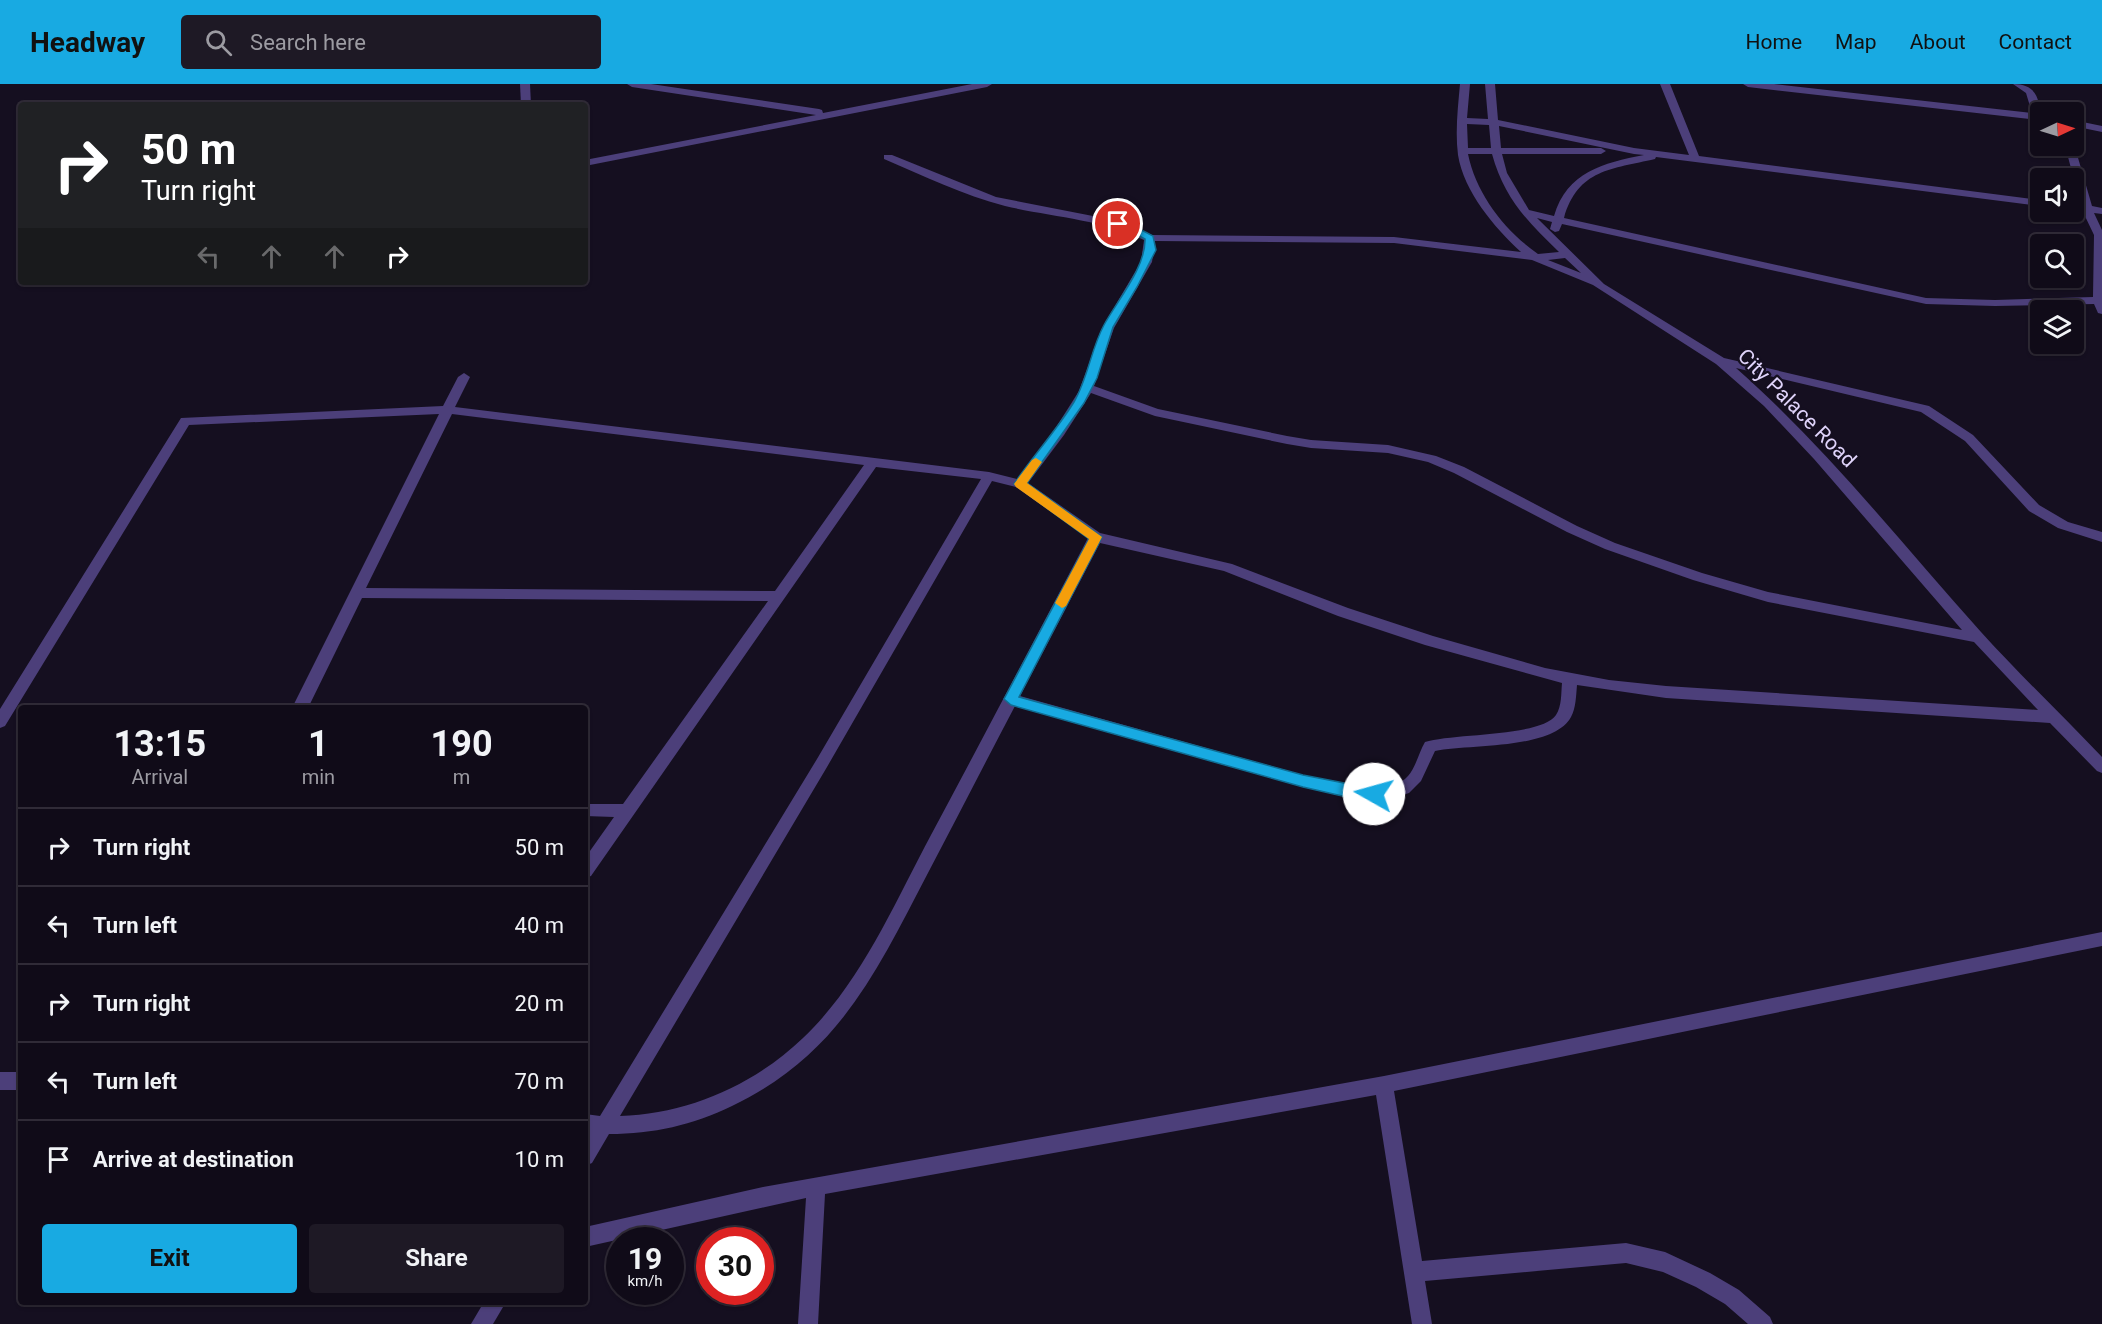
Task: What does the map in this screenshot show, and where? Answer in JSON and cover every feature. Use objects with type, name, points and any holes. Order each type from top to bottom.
[{"type":"street","points":[[525,84],[526,102]]},
{"type":"street","points":[[632,84],[831,114]]},
{"type":"street","points":[[588,162],[987,84]]},
{"type":"street","points":[[1465,84],[1462,121],[1465,161],[1476,188],[1492,213],[1512,236],[1536,257],[1600,286]]},
{"type":"street","name":"City Palace Road","points":[[1490,84],[1496,151],[1502,173],[1525,213],[1600,286],[1720,361],[1768,403],[1819,456],[1978,638],[2102,767]]},
{"type":"street","points":[[1665,84],[1695,158]]},
{"type":"street","points":[[1748,84],[2030,116]]},
{"type":"street","points":[[2018,84],[2030,92],[2034,102]]},
{"type":"street","points":[[1462,121],[1492,122],[1634,151]]},
{"type":"street","points":[[2084,125],[2102,129]]},
{"type":"street","points":[[1464,151],[1634,151],[2030,202]]},
{"type":"street","points":[[1553,239],[1557,220],[1571,188],[1587,173],[1613,164],[1666,154]]},
{"type":"street","points":[[1525,213],[1926,301],[2101,304],[2099,235],[2087,209],[2073,156]]},
{"type":"street","points":[[888,157],[978,196],[1104,220],[1131,228],[1150,238],[1394,240],[1536,257],[1568,255]]},
{"type":"street","points":[[2084,209],[2102,211]]},
{"type":"street","points":[[1020,484],[1079,403],[1108,327],[1145,264],[1150,250],[1150,238]]},
{"type":"street","points":[[1720,361],[1924,409],[1969,438],[2034,508],[2063,525],[2102,537]]},
{"type":"street","points":[[301,705],[465,377]]},
{"type":"street","points":[[1086,387],[1155,412],[1287,440],[1311,444],[1388,449],[1431,459],[1460,470],[1581,534],[1698,577],[1768,597],[1978,638]]},
{"type":"street","points":[[0,722],[185,421],[448,410],[989,476],[1020,484],[1096,537],[1227,567],[1343,612],[1430,641],[1545,674],[1609,686],[1666,692],[2055,717]]},
{"type":"street","points":[[588,867],[873,462]]},
{"type":"street","points":[[588,1152],[822,764],[989,476]]},
{"type":"street","points":[[588,1124],[603,1126],[674,1119],[730,1098],[788,1062],[822,1031],[880,948],[1096,537]]},
{"type":"street","points":[[357,593],[778,596]]},
{"type":"street","points":[[1011,699],[1303,781],[1351,792],[1374,794],[1394,791],[1412,783],[1430,747],[1444,742],[1527,736],[1553,729],[1565,717],[1570,678]]},
{"type":"street","points":[[588,810],[627,811]]},
{"type":"street","points":[[588,1236],[816,1186],[1384,1085],[2102,939]]},
{"type":"street","points":[[0,1081],[18,1081]]},
{"type":"street","points":[[1384,1085],[1422,1324]]},
{"type":"street","points":[[808,1324],[816,1186]]},
{"type":"street","points":[[1413,1272],[1626,1253],[1665,1262],[1703,1280],[1732,1297],[1763,1324]]},
{"type":"street","points":[[481,1324],[494,1305]]},
{"type":"slow traffic","points":[[1036,462],[1020,484],[1096,537],[1062,603]]},
{"type":"route","points":[[1118,224],[1150,238],[1150,250],[1145,264],[1108,327],[1092,378],[1079,403],[1020,484],[1096,537],[1011,699],[1303,781],[1351,792],[1374,794]]}]
